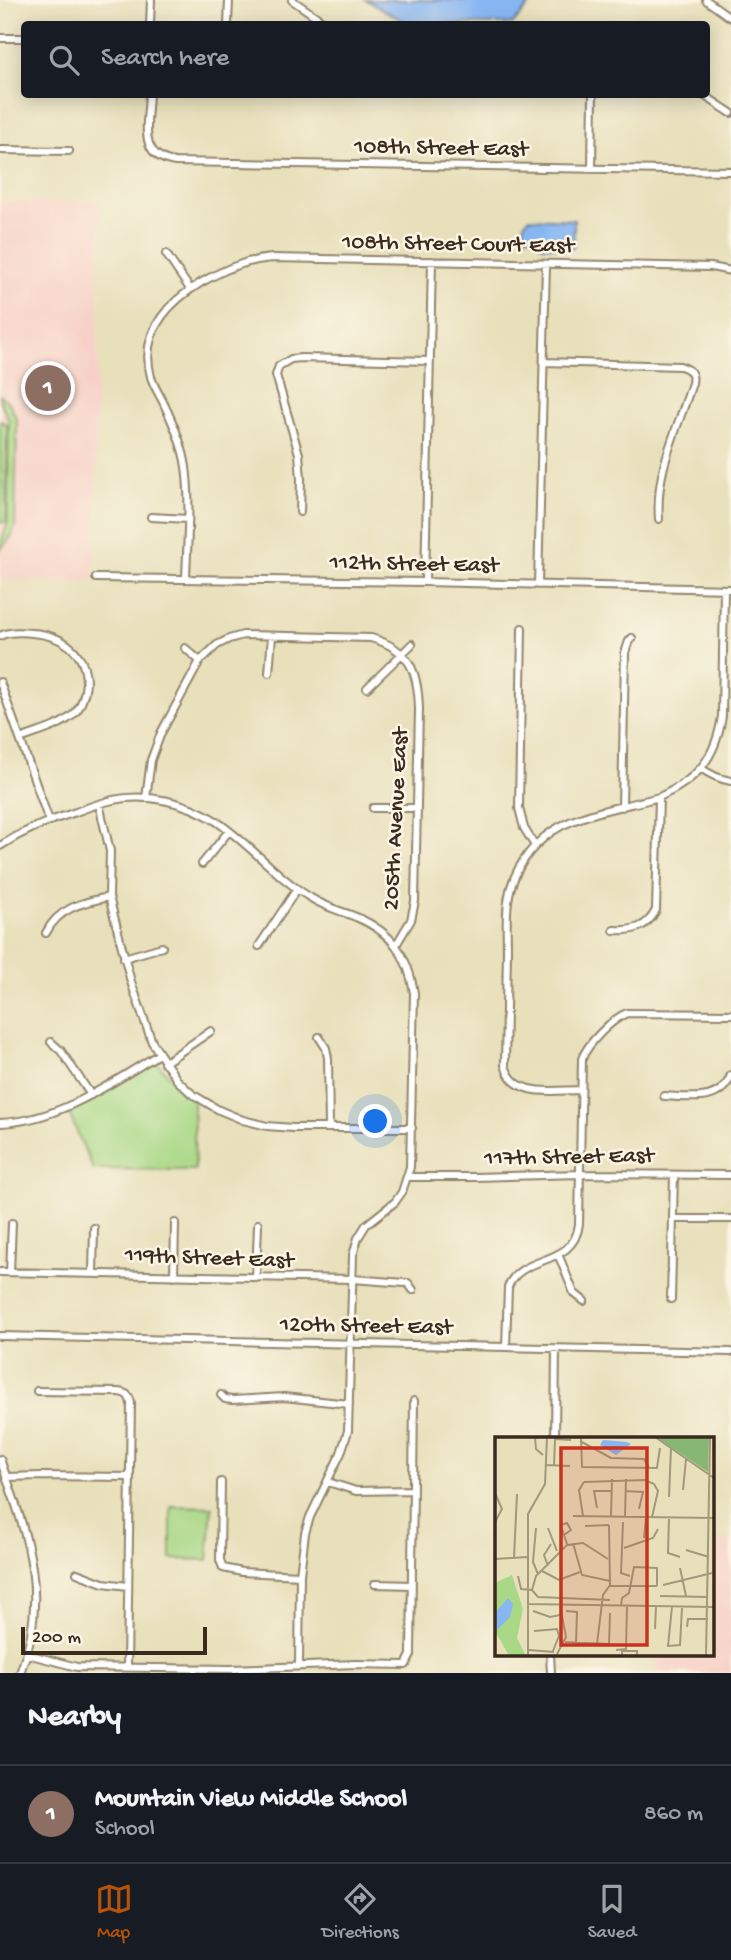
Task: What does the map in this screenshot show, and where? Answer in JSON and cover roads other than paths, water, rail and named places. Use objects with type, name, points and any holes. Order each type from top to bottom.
[{"type":"street","points":[[150,21],[151,0]]},
{"type":"street","points":[[228,21],[229,0]]},
{"type":"street","points":[[292,0],[323,21]]},
{"type":"street","points":[[706,0],[731,18]]},
{"type":"street","points":[[0,38],[21,38]]},
{"type":"street","name":"108th Street East","points":[[149,98],[149,147],[161,159],[175,162],[731,171]]},
{"type":"street","points":[[592,169],[593,98]]},
{"type":"street","points":[[708,98],[731,113]]},
{"type":"street","points":[[0,150],[69,151]]},
{"type":"street","points":[[166,254],[190,289]]},
{"type":"street","name":"108th Street Court East","points":[[186,579],[186,466],[182,449],[152,378],[149,359],[151,340],[161,317],[168,307],[190,289],[229,268],[259,259],[711,267],[731,271]]},
{"type":"street","points":[[425,582],[432,261]]},
{"type":"street","points":[[538,585],[546,264]]},
{"type":"street","points":[[300,512],[302,479],[299,454],[276,370],[291,359],[301,358],[430,361]]},
{"type":"street","points":[[544,362],[680,366],[689,369],[692,383],[662,471],[659,519]]},
{"type":"street","points":[[151,517],[188,519]]},
{"type":"street","name":"112th Street East","points":[[96,578],[727,589]]},
{"type":"street","points":[[581,1090],[531,1090],[519,1086],[511,1079],[505,1065],[509,898],[515,876],[535,846],[562,826],[659,797],[682,786],[701,768],[713,749],[722,716],[727,589]]},
{"type":"street","points":[[522,628],[519,808],[524,828],[535,846]]},
{"type":"street","points":[[0,636],[25,632],[60,639],[79,656],[85,673],[83,699],[76,712],[63,722],[20,739]]},
{"type":"street","points":[[146,798],[151,760],[160,733],[200,661],[212,648],[243,635],[371,638],[391,645],[401,654]]},
{"type":"street","points":[[270,673],[272,636]]},
{"type":"street","points":[[622,807],[625,653],[632,638]]},
{"type":"street","points":[[367,688],[412,644]]},
{"type":"street","points":[[185,648],[200,661]]},
{"type":"street","name":"205th Avenue East","points":[[299,1666],[300,1575],[305,1533],[348,1431],[354,1255],[362,1231],[373,1218],[395,1202],[402,1192],[411,1162],[414,993],[409,969],[396,945],[411,920],[415,901],[419,709],[416,678],[411,666],[401,654]]},
{"type":"street","points":[[0,682],[49,821]]},
{"type":"street","points":[[701,768],[708,774],[731,780]]},
{"type":"street","points":[[614,930],[641,927],[651,919],[656,910],[659,797]]},
{"type":"street","points":[[0,846],[49,821],[115,800],[146,798],[186,806],[229,831],[298,890],[324,905],[376,927],[396,945]]},
{"type":"street","points":[[99,804],[110,851],[109,897],[124,958],[143,1019],[164,1063],[177,1080],[209,1105],[255,1123],[280,1128],[412,1128]]},
{"type":"street","points":[[373,808],[417,808]]},
{"type":"street","points":[[202,864],[229,831]]},
{"type":"street","points":[[259,946],[298,890]]},
{"type":"street","points":[[46,933],[54,918],[65,910],[109,897]]},
{"type":"street","points":[[124,958],[162,947]]},
{"type":"street","points":[[506,1347],[506,1312],[510,1282],[521,1271],[570,1247],[577,1235],[582,1059],[586,1048],[620,1016],[632,1013],[731,1014]]},
{"type":"street","points":[[164,1063],[211,1031]]},
{"type":"street","points":[[319,1037],[326,1048],[328,1058],[328,1129]]},
{"type":"street","points":[[51,1042],[61,1051],[91,1094]]},
{"type":"street","points":[[0,1123],[52,1113],[91,1094],[159,1054]]},
{"type":"street","points":[[664,1096],[712,1095],[726,1086],[731,1075]]},
{"type":"street","points":[[671,1299],[674,1175]]},
{"type":"street","name":"117th Street East","points":[[408,1177],[731,1175]]},
{"type":"street","points":[[674,1219],[731,1219]]},
{"type":"street","points":[[10,1272],[12,1223]]},
{"type":"street","points":[[174,1276],[175,1223]]},
{"type":"street","points":[[256,1278],[257,1224]]},
{"type":"street","points":[[93,1273],[94,1228]]},
{"type":"street","points":[[558,1254],[574,1293],[584,1301]]},
{"type":"street","name":"119th Street East","points":[[0,1272],[353,1279],[408,1283],[413,1290]]},
{"type":"street","name":"120th Street East","points":[[0,1336],[731,1352]]},
{"type":"street","points":[[555,1437],[556,1349]]},
{"type":"street","points":[[37,1391],[119,1392],[128,1395],[131,1404],[127,1667]]},
{"type":"street","points":[[221,1395],[232,1400],[284,1397],[349,1404]]},
{"type":"street","points":[[27,1654],[69,1666],[231,1669],[406,1665],[411,1655],[414,1401]]},
{"type":"street","points":[[0,1459],[28,1544],[34,1573],[34,1618],[20,1673]]},
{"type":"street","points":[[6,1477],[41,1475],[130,1478]]},
{"type":"street","points":[[221,1482],[220,1560],[224,1569],[300,1575]]},
{"type":"street","points":[[328,1482],[356,1490],[412,1490]]},
{"type":"street","points":[[77,1573],[103,1583],[128,1586]]},
{"type":"street","points":[[376,1584],[412,1585]]},
{"type":"water","points":[[366,0],[534,0],[516,21],[404,21]]},
{"type":"water","points":[[529,218],[574,220],[574,246],[542,246],[529,235],[523,238],[524,223]]},
{"type":"place","name":"Mountain View Middle School","points":[[48,388]]}]
